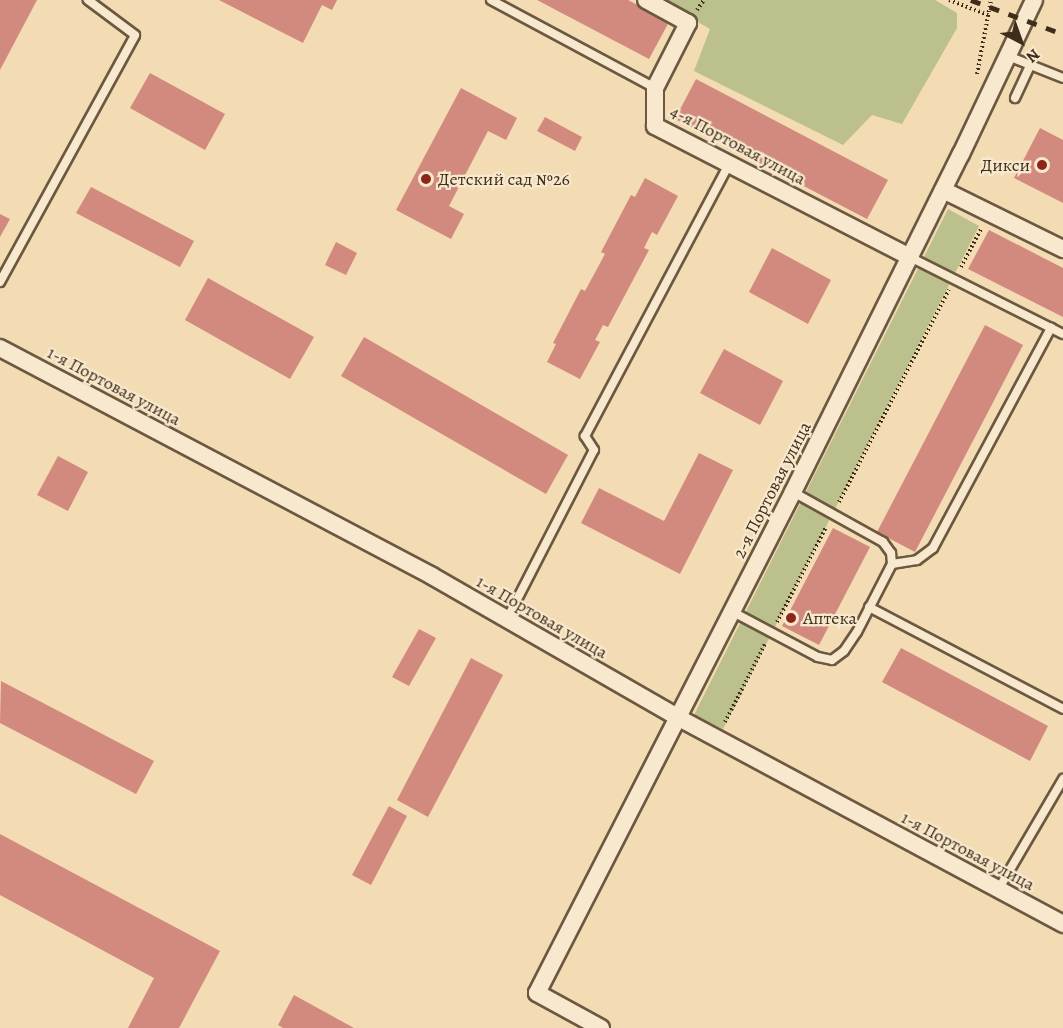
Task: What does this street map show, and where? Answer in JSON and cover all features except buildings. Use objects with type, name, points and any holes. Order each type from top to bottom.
[{"type":"street","name":"4-я Портовая улица","points":[[646,0],[688,23],[655,88],[655,126],[910,257]]},
{"type":"street","name":"2-я Портовая улица","points":[[601,1028],[537,993],[733,612],[943,190],[1034,0]]},
{"type":"street","points":[[943,190],[1063,249]]},
{"type":"street","name":"1-я Портовая улица","points":[[0,348],[432,576],[679,718],[1063,924]]},
{"type":"lane","points":[[0,282],[135,35],[88,0]]},
{"type":"lane","points":[[491,0],[655,88]]},
{"type":"lane","points":[[1008,56],[1063,78]]},
{"type":"lane","points":[[1015,98],[1030,64]]},
{"type":"lane","points":[[507,619],[594,450],[585,436],[729,164]]},
{"type":"lane","points":[[910,257],[1063,334]]},
{"type":"lane","points":[[892,564],[917,560],[933,548],[1051,328]]},
{"type":"lane","points":[[733,612],[818,657],[832,660],[844,651],[892,564],[891,553],[884,542],[793,492]]},
{"type":"lane","points":[[870,607],[1063,708]]},
{"type":"lane","points":[[998,890],[1063,779]]},
{"type":"path","points":[[949,0],[988,15]]},
{"type":"path","points":[[975,83],[991,0]]},
{"type":"path","points":[[725,722],[989,212]]},
{"type":"green space","points":[[660,0],[935,0],[957,13],[957,28],[902,124],[872,115],[843,145],[694,71],[710,29]]},
{"type":"green space","points":[[948,209],[979,226],[723,729],[694,715]]},
{"type":"railway","points":[[971,0],[1063,34]]},
{"type":"place","name":"Дикси","points":[[1042,165]]},
{"type":"place","name":"Детский сад №26","points":[[426,179]]},
{"type":"place","name":"Аптека","points":[[791,618]]}]
